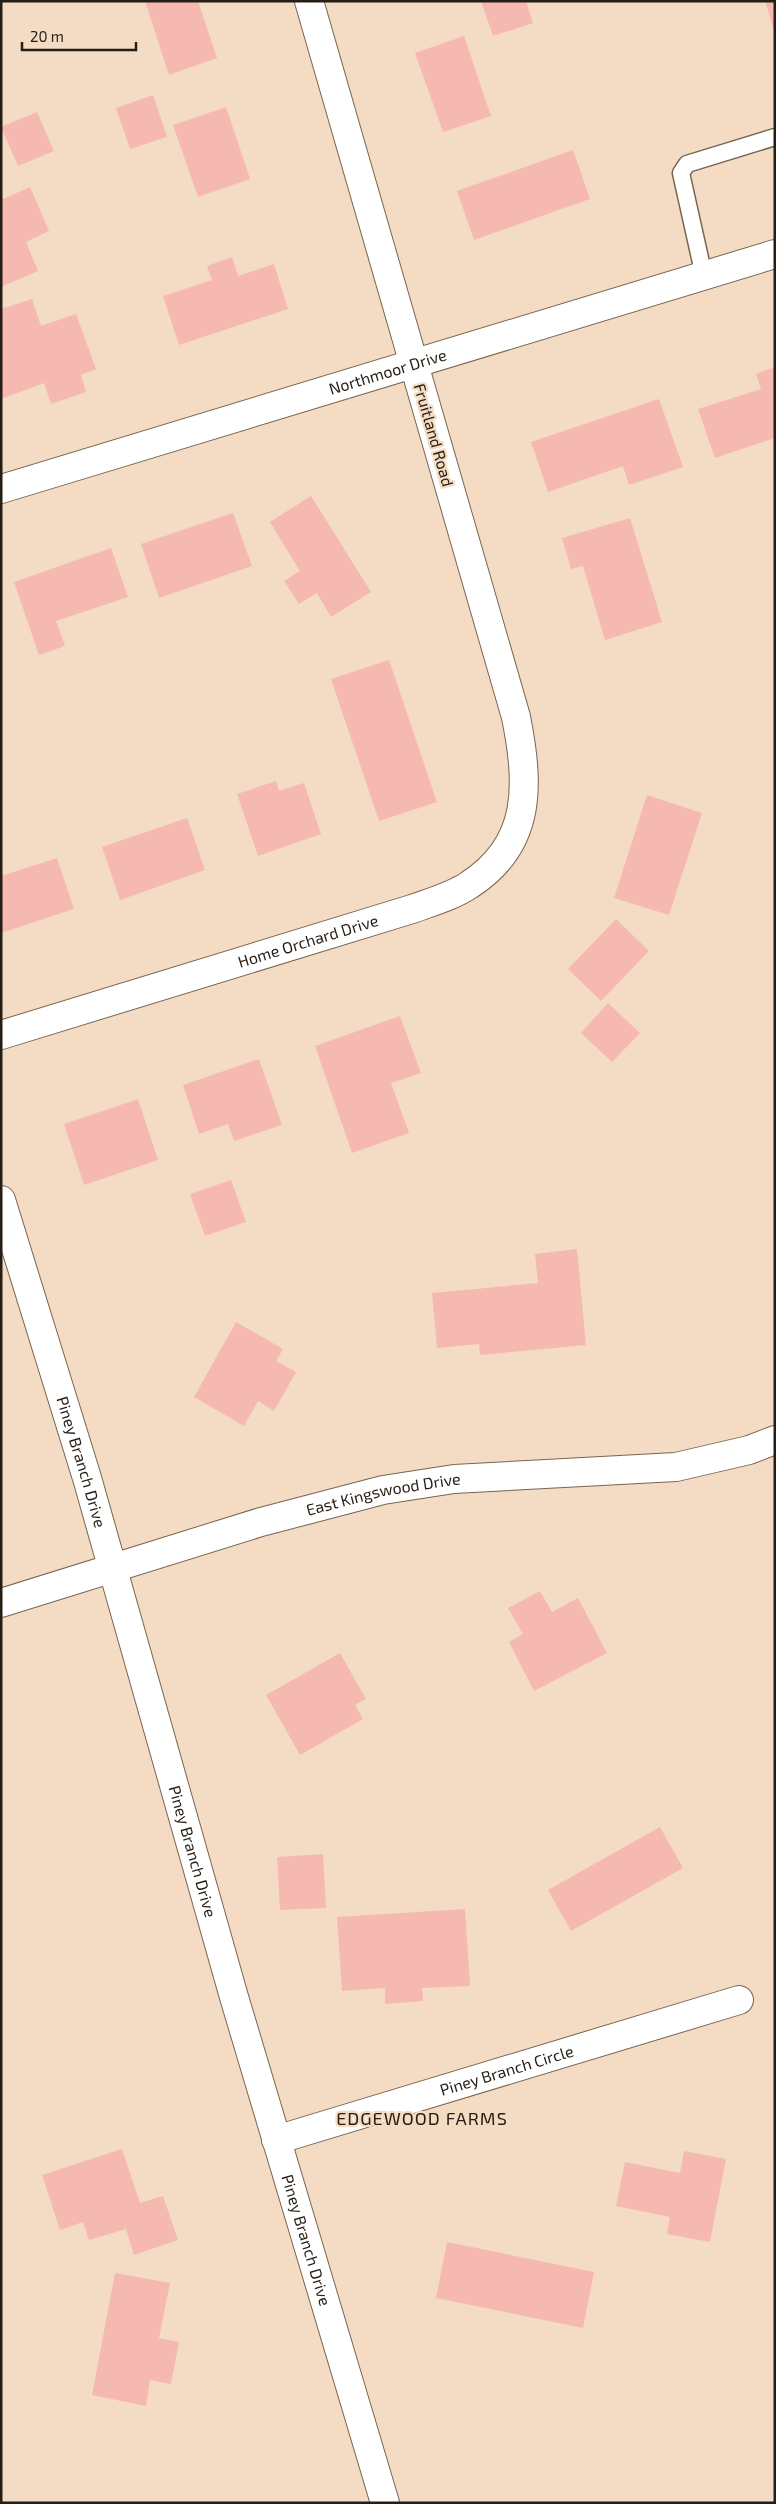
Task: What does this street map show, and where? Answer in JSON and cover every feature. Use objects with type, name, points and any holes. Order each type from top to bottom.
[{"type":"street","name":"Fruitland Road","points":[[309,1],[516,717],[523,754]]},
{"type":"street","name":"Northmoor Drive","points":[[1,489],[775,254]]},
{"type":"street","name":"Home Orchard Drive","points":[[1,1035],[412,909],[468,887],[492,869],[510,845],[520,816],[525,790],[523,754]]},
{"type":"street","name":"Piney Branch Drive","points":[[1,1200],[113,1568],[231,1987],[385,2503]]},
{"type":"street","name":"East Kingswood Drive","points":[[1,1603],[261,1522],[383,1490],[454,1480],[676,1467],[749,1450],[775,1440]]},
{"type":"street","name":"Piney Branch Circle","points":[[276,2140],[739,2000]]},
{"type":"lane","points":[[704,276],[681,173],[687,164],[775,137]]},
{"type":"building","points":[[145,1],[198,1],[217,58],[169,75]]},
{"type":"building","points":[[481,1],[526,1],[533,23],[493,36]]},
{"type":"building","points":[[765,1],[775,1],[775,30],[774,30]]},
{"type":"building","points":[[464,36],[491,116],[443,132],[415,53]]},
{"type":"building","points":[[153,95],[167,137],[130,149],[116,108]]},
{"type":"building","points":[[226,107],[250,179],[198,197],[173,125]]},
{"type":"building","points":[[37,112],[54,151],[18,166],[1,127]]},
{"type":"building","points":[[573,150],[590,199],[474,240],[457,191]]},
{"type":"building","points":[[30,187],[49,231],[26,242],[38,271],[1,287],[1,195],[3,199]]},
{"type":"building","points":[[232,257],[238,276],[274,264],[288,309],[179,345],[163,296],[212,280],[207,266]]},
{"type":"building","points":[[32,299],[41,326],[76,314],[96,369],[81,375],[86,392],[51,404],[44,383],[1,399],[1,309]]},
{"type":"building","points":[[775,367],[775,438],[715,458],[698,409],[761,389],[756,374]]},
{"type":"building","points":[[659,399],[683,467],[629,485],[623,466],[548,492],[531,442]]},
{"type":"building","points":[[311,496],[371,592],[331,617],[317,593],[299,604],[284,581],[300,571],[270,522]]},
{"type":"building","points":[[233,513],[252,566],[159,598],[141,544]]},
{"type":"building","points":[[630,518],[662,622],[605,640],[583,566],[571,569],[562,538]]},
{"type":"building","points":[[111,548],[128,597],[56,621],[65,646],[39,655],[14,582]]},
{"type":"building","points":[[389,660],[437,802],[379,821],[331,679]]},
{"type":"building","points":[[276,781],[279,791],[304,783],[321,834],[258,856],[237,794]]},
{"type":"building","points":[[647,795],[702,813],[669,915],[614,898]]},
{"type":"building","points":[[187,818],[205,870],[120,900],[102,847]]},
{"type":"building","points":[[57,858],[74,909],[1,933],[1,876]]},
{"type":"building","points":[[616,919],[649,951],[601,1001],[568,969]]},
{"type":"building","points":[[608,1003],[640,1033],[612,1062],[581,1033]]},
{"type":"building","points":[[400,1016],[421,1073],[391,1083],[409,1133],[352,1153],[315,1046]]},
{"type":"building","points":[[259,1059],[282,1125],[234,1141],[228,1124],[199,1134],[183,1085]]},
{"type":"building","points":[[138,1099],[158,1160],[84,1185],[64,1124]]},
{"type":"building","points":[[231,1180],[246,1222],[205,1236],[190,1194]]},
{"type":"building","points":[[577,1249],[586,1345],[480,1355],[479,1344],[437,1348],[432,1293],[538,1283],[535,1254]]},
{"type":"building","points":[[236,1322],[283,1349],[276,1361],[296,1372],[274,1411],[258,1401],[244,1426],[194,1397]]},
{"type":"building","points":[[540,1591],[552,1612],[578,1598],[607,1653],[534,1691],[509,1642],[523,1634],[508,1608]]},
{"type":"building","points":[[340,1653],[366,1699],[355,1705],[363,1719],[300,1755],[266,1695]]},
{"type":"building","points":[[660,1827],[683,1868],[571,1931],[548,1890]]},
{"type":"building","points":[[323,1854],[326,1908],[280,1910],[277,1857]]},
{"type":"building","points":[[465,1909],[470,1986],[422,1988],[423,2001],[385,2004],[385,1988],[342,1991],[337,1917]]},
{"type":"building","points":[[122,2149],[140,2203],[163,2196],[178,2240],[134,2255],[126,2229],[89,2240],[83,2222],[60,2230],[42,2175]]},
{"type":"building","points":[[684,2151],[726,2159],[710,2242],[667,2234],[670,2217],[616,2206],[625,2162],[680,2173]]},
{"type":"building","points":[[447,2242],[594,2272],[583,2328],[436,2298]]},
{"type":"building","points":[[115,2273],[170,2283],[159,2338],[179,2342],[171,2384],[150,2380],[146,2406],[92,2395]]},
{"type":"district","name":"EDGEWOOD FARMS","points":[[422,2119]]}]
